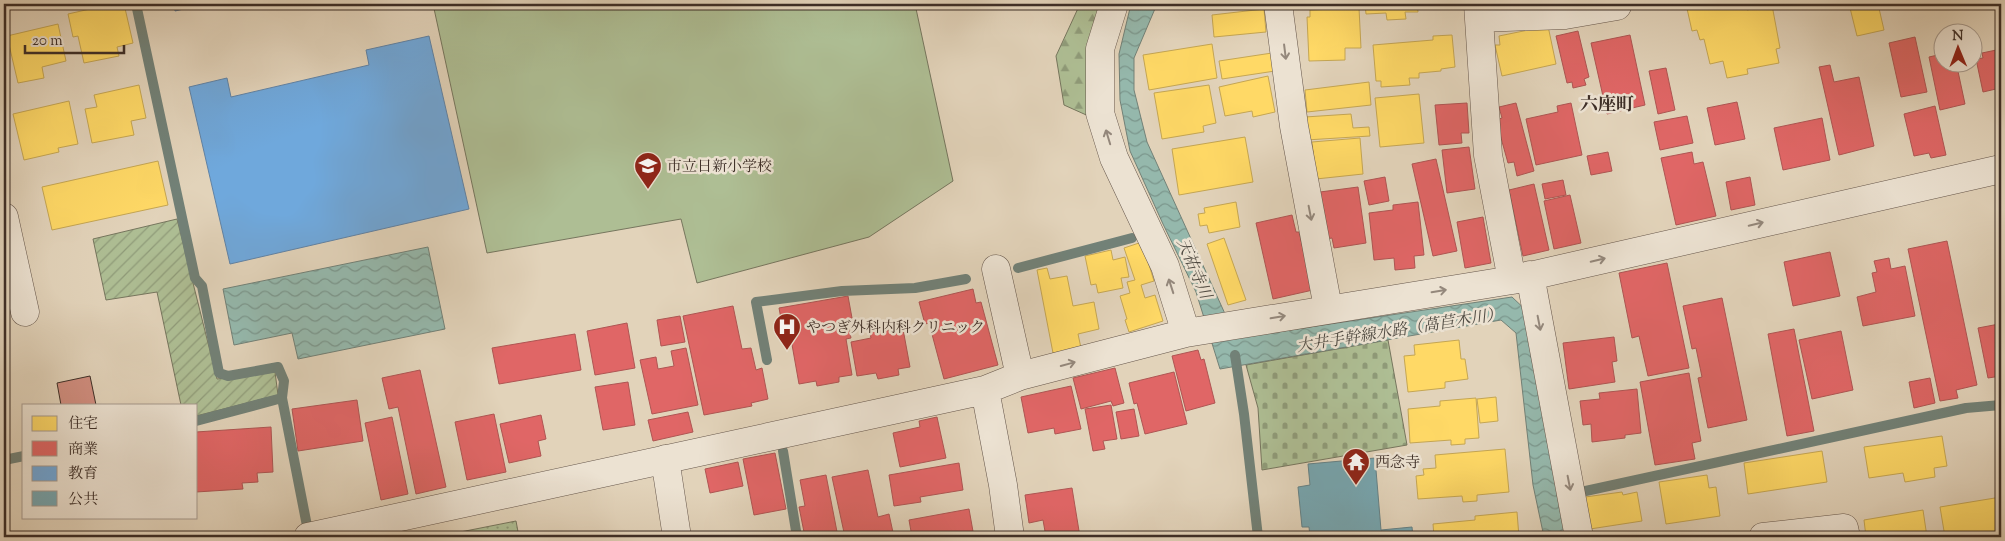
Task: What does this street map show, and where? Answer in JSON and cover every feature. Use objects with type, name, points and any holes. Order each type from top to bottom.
[{"type":"street","points":[[1114,4],[1100,49],[1100,113],[1114,158],[1165,266],[1208,329]]},
{"type":"street","points":[[1278,4],[1294,126],[1328,308]]},
{"type":"street","points":[[1579,537],[1521,277],[1488,155],[1478,11],[1565,15],[1617,6],[1617,4]]},
{"type":"street","points":[[324,535],[985,390],[1020,376],[1208,329],[1521,277],[2001,169]]},
{"type":"street","points":[[4,216],[25,312]]},
{"type":"street","points":[[996,269],[1020,376]]},
{"type":"street","points":[[985,390],[1003,485],[1010,537]]},
{"type":"street","points":[[665,459],[677,537]]},
{"type":"street","points":[[1763,537],[1844,528],[1846,537]]},
{"type":"green space","points":[[433,4],[915,4],[953,181],[869,237],[697,283],[681,219],[487,253]]},
{"type":"green space","points":[[1080,4],[1102,4],[1093,118],[1064,105],[1056,56]]},
{"type":"green space","points":[[177,219],[217,379],[275,372],[278,395],[198,415],[198,404],[181,404],[157,292],[106,300],[93,239]]},
{"type":"green space","points":[[1388,340],[1407,445],[1262,470],[1258,408],[1246,365]]},
{"type":"green space","points":[[516,521],[519,537],[435,537]]},
{"type":"water","name":"大井手幹線水路（萵苣木川）","points":[[1131,4],[1157,4],[1134,58],[1134,90],[1147,142],[1236,338],[1512,297],[1530,314],[1568,537],[1544,537],[1533,485],[1516,333],[1501,320],[1220,369],[1196,292],[1130,151],[1120,100],[1119,54]]},
{"type":"water","points":[[428,247],[445,329],[298,359],[292,333],[234,345],[223,289]]},
{"type":"building: 住宅","points":[[112,4],[124,4],[133,43],[117,47],[119,56],[84,63],[78,36],[73,37],[68,14]]},
{"type":"building: 住宅","points":[[1193,4],[1219,4],[1219,8],[1193,8]]},
{"type":"building: 住宅","points":[[1365,4],[1417,4],[1418,12],[1405,12],[1406,19],[1387,20],[1386,13],[1366,14]]},
{"type":"building: 住宅","points":[[1686,4],[1746,4],[1747,10],[1772,5],[1780,48],[1776,49],[1779,63],[1747,69],[1748,74],[1727,78],[1723,61],[1710,64],[1704,39],[1700,40],[1697,30],[1692,31]]},
{"type":"building: 住宅","points":[[1849,4],[1878,4],[1884,30],[1857,36]]},
{"type":"building: 住宅","points":[[1359,8],[1361,48],[1345,48],[1345,60],[1309,61],[1307,17],[1310,17],[1310,10]]},
{"type":"building: 住宅","points":[[1264,9],[1266,32],[1214,37],[1212,15]]},
{"type":"building: 住宅","points":[[58,24],[66,61],[42,67],[44,78],[18,83],[7,36]]},
{"type":"building: 住宅","points":[[1548,26],[1556,64],[1502,76],[1495,45],[1500,45],[1499,36]]},
{"type":"building: 住宅","points":[[1452,35],[1455,67],[1441,69],[1441,71],[1419,73],[1419,78],[1409,78],[1410,85],[1381,87],[1381,81],[1376,81],[1373,45],[1433,40],[1433,36]]},
{"type":"building: 住宅","points":[[1212,44],[1217,78],[1149,90],[1143,55]]},
{"type":"building: 住宅","points":[[1272,53],[1275,71],[1222,79],[1219,61]]},
{"type":"building: 住宅","points":[[1268,76],[1275,112],[1253,117],[1252,111],[1225,116],[1219,87]]},
{"type":"building: 住宅","points":[[1369,82],[1371,105],[1307,112],[1305,90]]},
{"type":"building: 住宅","points":[[139,85],[146,118],[131,121],[134,135],[92,143],[85,109],[97,107],[94,95]]},
{"type":"building: 住宅","points":[[1209,85],[1216,123],[1203,126],[1204,132],[1162,139],[1154,93]]},
{"type":"building: 住宅","points":[[1419,94],[1424,143],[1380,147],[1375,98]]},
{"type":"building: 住宅","points":[[69,101],[78,144],[58,148],[59,152],[24,160],[13,114]]},
{"type":"building: 住宅","points":[[1351,114],[1353,128],[1369,127],[1370,136],[1306,140],[1305,117]]},
{"type":"building: 住宅","points":[[1245,137],[1253,182],[1179,195],[1172,149]]},
{"type":"building: 住宅","points":[[1360,138],[1363,174],[1316,179],[1312,142]]},
{"type":"building: 住宅","points":[[158,161],[168,205],[52,230],[42,187]]},
{"type":"building: 住宅","points":[[1236,202],[1240,227],[1209,233],[1207,225],[1200,226],[1198,214],[1205,213],[1204,208]]},
{"type":"building: 住宅","points":[[1224,238],[1246,300],[1228,305],[1207,244]]},
{"type":"building: 住宅","points":[[1142,242],[1154,281],[1141,285],[1145,298],[1155,295],[1163,321],[1129,332],[1120,296],[1130,293],[1127,282],[1135,280],[1124,248]]},
{"type":"building: 住宅","points":[[1111,250],[1113,260],[1125,257],[1129,277],[1121,278],[1123,288],[1098,293],[1096,284],[1091,285],[1085,256]]},
{"type":"building: 住宅","points":[[1047,268],[1050,279],[1067,276],[1073,306],[1094,302],[1099,329],[1078,334],[1081,348],[1053,353],[1037,270]]},
{"type":"building: 住宅","points":[[1459,340],[1461,359],[1465,359],[1468,379],[1445,382],[1445,388],[1408,392],[1404,356],[1415,355],[1414,345]]},
{"type":"building: 住宅","points":[[1496,397],[1498,421],[1480,423],[1477,399]]},
{"type":"building: 住宅","points":[[1476,398],[1479,438],[1465,439],[1465,444],[1451,445],[1451,440],[1410,443],[1408,409],[1440,406],[1440,401]]},
{"type":"building: 住宅","points":[[1942,436],[1947,466],[1934,468],[1935,477],[1905,482],[1903,473],[1869,478],[1864,447]]},
{"type":"building: 住宅","points":[[1505,449],[1509,492],[1477,495],[1477,501],[1463,502],[1462,496],[1418,499],[1416,476],[1424,475],[1423,469],[1436,468],[1435,455]]},
{"type":"building: 住宅","points":[[1822,451],[1827,482],[1748,494],[1744,463]]},
{"type":"building: 住宅","points":[[1707,475],[1709,488],[1716,487],[1720,516],[1666,524],[1659,482]]},
{"type":"building: 住宅","points":[[1622,492],[1623,495],[1637,492],[1642,521],[1590,529],[1585,497]]},
{"type":"building: 住宅","points":[[2001,497],[2001,537],[1945,537],[1940,507]]},
{"type":"building: 住宅","points":[[1923,510],[1927,537],[1866,537],[1864,520]]},
{"type":"building: 住宅","points":[[1517,512],[1519,537],[1434,537],[1433,524],[1475,520],[1475,516]]},
{"type":"building: 住宅","points":[[627,533],[628,537],[596,537]]},
{"type":"building: 商業","points":[[1578,31],[1589,77],[1584,79],[1586,85],[1573,88],[1572,82],[1567,83],[1556,36]]},
{"type":"building: 商業","points":[[1630,35],[1645,105],[1607,114],[1591,43]]},
{"type":"building: 商業","points":[[1915,37],[1927,92],[1901,97],[1889,43]]},
{"type":"building: 商業","points":[[2001,49],[2001,92],[1997,93],[1996,89],[1983,92],[1979,72],[1982,72],[1982,53]]},
{"type":"building: 商業","points":[[1932,56],[1932,71],[1929,57]]},
{"type":"building: 商業","points":[[1830,65],[1834,82],[1859,77],[1874,146],[1839,155],[1819,67]]},
{"type":"building: 商業","points":[[1666,68],[1675,110],[1658,114],[1649,71]]},
{"type":"building: 商業","points":[[1932,72],[1958,72],[1965,104],[1940,110]]},
{"type":"building: 商業","points":[[1737,102],[1745,139],[1715,145],[1707,108]]},
{"type":"building: 商業","points":[[1467,103],[1469,133],[1461,133],[1462,143],[1439,145],[1435,105]]},
{"type":"building: 商業","points":[[1516,103],[1534,171],[1517,176],[1514,162],[1508,163],[1496,120],[1502,118],[1499,107]]},
{"type":"building: 商業","points":[[1571,103],[1582,155],[1536,165],[1526,119],[1558,112],[1557,106]]},
{"type":"building: 商業","points":[[1935,106],[1946,155],[1931,158],[1929,153],[1914,156],[1904,114]]},
{"type":"building: 商業","points":[[1687,116],[1693,143],[1660,150],[1654,122]]},
{"type":"building: 商業","points":[[1822,118],[1830,160],[1783,170],[1774,128]]},
{"type":"building: 商業","points":[[1469,147],[1475,189],[1447,193],[1442,150]]},
{"type":"building: 商業","points":[[1608,152],[1612,171],[1591,175],[1587,156]]},
{"type":"building: 商業","points":[[1692,152],[1694,164],[1703,162],[1716,216],[1676,225],[1661,158]]},
{"type":"building: 商業","points":[[1436,159],[1457,251],[1433,256],[1412,164]]},
{"type":"building: 商業","points":[[1385,177],[1389,201],[1369,205],[1364,181]]},
{"type":"building: 商業","points":[[1750,177],[1755,205],[1731,210],[1726,182]]},
{"type":"building: 商業","points":[[1563,180],[1566,195],[1545,199],[1542,184]]},
{"type":"building: 商業","points":[[1534,184],[1549,250],[1523,256],[1509,190]]},
{"type":"building: 商業","points":[[1358,187],[1366,243],[1334,248],[1332,238],[1326,239],[1320,192]]},
{"type":"building: 商業","points":[[1570,195],[1581,243],[1554,249],[1544,201]]},
{"type":"building: 商業","points":[[1418,202],[1424,255],[1414,256],[1415,268],[1395,270],[1394,258],[1374,260],[1369,213],[1393,210],[1393,205]]},
{"type":"building: 商業","points":[[1292,215],[1296,232],[1299,232],[1313,290],[1273,299],[1256,223]]},
{"type":"building: 商業","points":[[1483,217],[1491,263],[1465,268],[1457,222]]},
{"type":"building: 商業","points":[[1947,241],[1977,385],[1956,390],[1958,398],[1940,401],[1908,249]]},
{"type":"building: 商業","points":[[1830,252],[1840,296],[1793,306],[1784,262]]},
{"type":"building: 商業","points":[[1889,258],[1891,269],[1905,266],[1915,316],[1863,326],[1857,297],[1876,292],[1872,273],[1877,272],[1874,261]]},
{"type":"building: 商業","points":[[1667,263],[1689,368],[1648,376],[1639,336],[1632,338],[1619,273]]},
{"type":"building: 商業","points":[[973,289],[976,303],[981,302],[998,365],[944,379],[929,323],[925,324],[919,302]]},
{"type":"building: 商業","points":[[848,296],[852,318],[847,319],[851,338],[846,339],[852,375],[839,377],[839,382],[817,386],[816,381],[799,384],[791,339],[785,340],[779,308]]},
{"type":"building: 商業","points":[[1722,298],[1747,420],[1708,428],[1698,378],[1702,377],[1696,348],[1692,349],[1683,306]]},
{"type":"building: 商業","points":[[733,306],[742,349],[751,348],[756,370],[762,368],[768,399],[751,403],[752,406],[704,415],[683,316]]},
{"type":"building: 商業","points":[[680,316],[685,342],[661,346],[657,320]]},
{"type":"building: 商業","points":[[627,323],[635,368],[595,375],[587,331]]},
{"type":"building: 商業","points":[[1999,324],[2001,333],[2001,376],[1988,378],[1978,328]]},
{"type":"building: 商業","points":[[887,325],[888,331],[903,329],[910,367],[898,369],[899,375],[878,379],[876,373],[857,376],[851,342],[871,338],[869,329]]},
{"type":"building: 商業","points":[[1794,329],[1814,431],[1787,436],[1768,334]]},
{"type":"building: 商業","points":[[1841,331],[1853,390],[1812,399],[1799,340]]},
{"type":"building: 商業","points":[[575,334],[581,370],[499,384],[492,348]]},
{"type":"building: 商業","points":[[1614,337],[1617,361],[1612,362],[1615,382],[1569,389],[1563,343]]},
{"type":"building: 商業","points":[[686,348],[698,405],[652,414],[640,360],[656,357],[658,369],[674,366],[671,351]]},
{"type":"building: 商業","points":[[1198,350],[1201,360],[1204,359],[1215,403],[1186,411],[1172,356]]},
{"type":"building: 商業","points":[[1115,368],[1124,403],[1113,406],[1111,401],[1081,409],[1073,378]]},
{"type":"building: 商業","points":[[420,370],[446,487],[416,494],[398,407],[389,409],[382,378]]},
{"type":"building: 商業","points":[[1174,372],[1187,424],[1145,434],[1137,403],[1134,404],[1129,383]]},
{"type":"building: 商業","points":[[1689,373],[1701,441],[1692,443],[1695,459],[1655,465],[1640,382]]},
{"type":"building: 商業","points":[[1930,378],[1935,403],[1914,408],[1909,382]]},
{"type":"building: 商業","points":[[628,382],[635,425],[603,430],[595,387]]},
{"type":"building: 商業","points":[[1071,386],[1081,429],[1055,434],[1054,428],[1028,433],[1021,397]]},
{"type":"building: 商業","points":[[1637,389],[1641,433],[1625,435],[1625,438],[1592,442],[1591,424],[1583,425],[1580,401],[1600,399],[1599,393]]},
{"type":"building: 商業","points":[[357,400],[363,441],[298,451],[292,409]]},
{"type":"building: 商業","points":[[1111,405],[1117,439],[1103,441],[1105,449],[1093,451],[1085,409]]},
{"type":"building: 商業","points":[[1134,409],[1139,436],[1121,439],[1116,412]]},
{"type":"building: 商業","points":[[688,412],[693,432],[653,441],[648,420]]},
{"type":"building: 商業","points":[[494,414],[506,472],[467,480],[455,422]]},
{"type":"building: 商業","points":[[541,415],[546,439],[538,441],[541,456],[509,463],[500,424]]},
{"type":"building: 商業","points":[[392,417],[408,494],[381,500],[365,423]]},
{"type":"building: 商業","points":[[937,417],[946,458],[900,467],[893,433],[920,427],[919,421]]},
{"type":"building: 商業","points":[[271,427],[273,472],[257,473],[258,482],[242,483],[243,489],[198,492],[198,432]]},
{"type":"building: 商業","points":[[775,453],[786,509],[754,515],[743,459]]},
{"type":"building: 商業","points":[[738,462],[743,486],[710,493],[705,469]]},
{"type":"building: 商業","points":[[959,463],[963,490],[920,497],[921,502],[894,506],[889,475]]},
{"type":"building: 商業","points":[[868,470],[878,517],[889,514],[894,537],[845,537],[832,477]]},
{"type":"building: 商業","points":[[826,475],[838,537],[805,537],[799,507],[805,506],[800,480]]},
{"type":"building: 商業","points":[[1072,488],[1080,537],[1046,537],[1043,520],[1029,523],[1025,495]]},
{"type":"building: 商業","points":[[969,509],[974,537],[912,537],[909,520]]},
{"type":"building: 教育","points":[[174,4],[206,4],[175,11]]},
{"type":"building: 教育","points":[[429,36],[469,209],[230,264],[189,87],[227,78],[231,97],[369,65],[366,50]]},
{"type":"building: 公共","points":[[1375,458],[1381,530],[1412,527],[1413,537],[1310,537],[1309,527],[1302,527],[1298,487],[1310,485],[1308,464]]},
{"type":"building: その他","points":[[90,376],[96,404],[61,404],[57,383]]},
{"type":"waterway","points":[[136,4],[195,278],[202,286],[219,373],[228,376],[278,367],[284,381],[282,398],[309,536]]},
{"type":"waterway","points":[[1018,268],[1132,238]]},
{"type":"waterway","points":[[767,360],[756,302],[842,291],[915,288],[966,279]]},
{"type":"waterway","name":"天祐寺川","points":[[1235,355],[1244,414],[1258,537]]},
{"type":"waterway","points":[[198,420],[282,398]]},
{"type":"waterway","points":[[1581,492],[1966,408],[2001,405]]},
{"type":"waterway","points":[[783,451],[797,537]]},
{"type":"waterway","points":[[4,460],[22,456]]},
{"type":"place","name":"市立日新小学校","points":[[648,190]]},
{"type":"place","name":"やつぎ外科内科クリニック","points":[[787,351]]},
{"type":"place","name":"西念寺","points":[[1356,486]]},
{"type":"district","name":"六座町","points":[[1607,104]]}]
